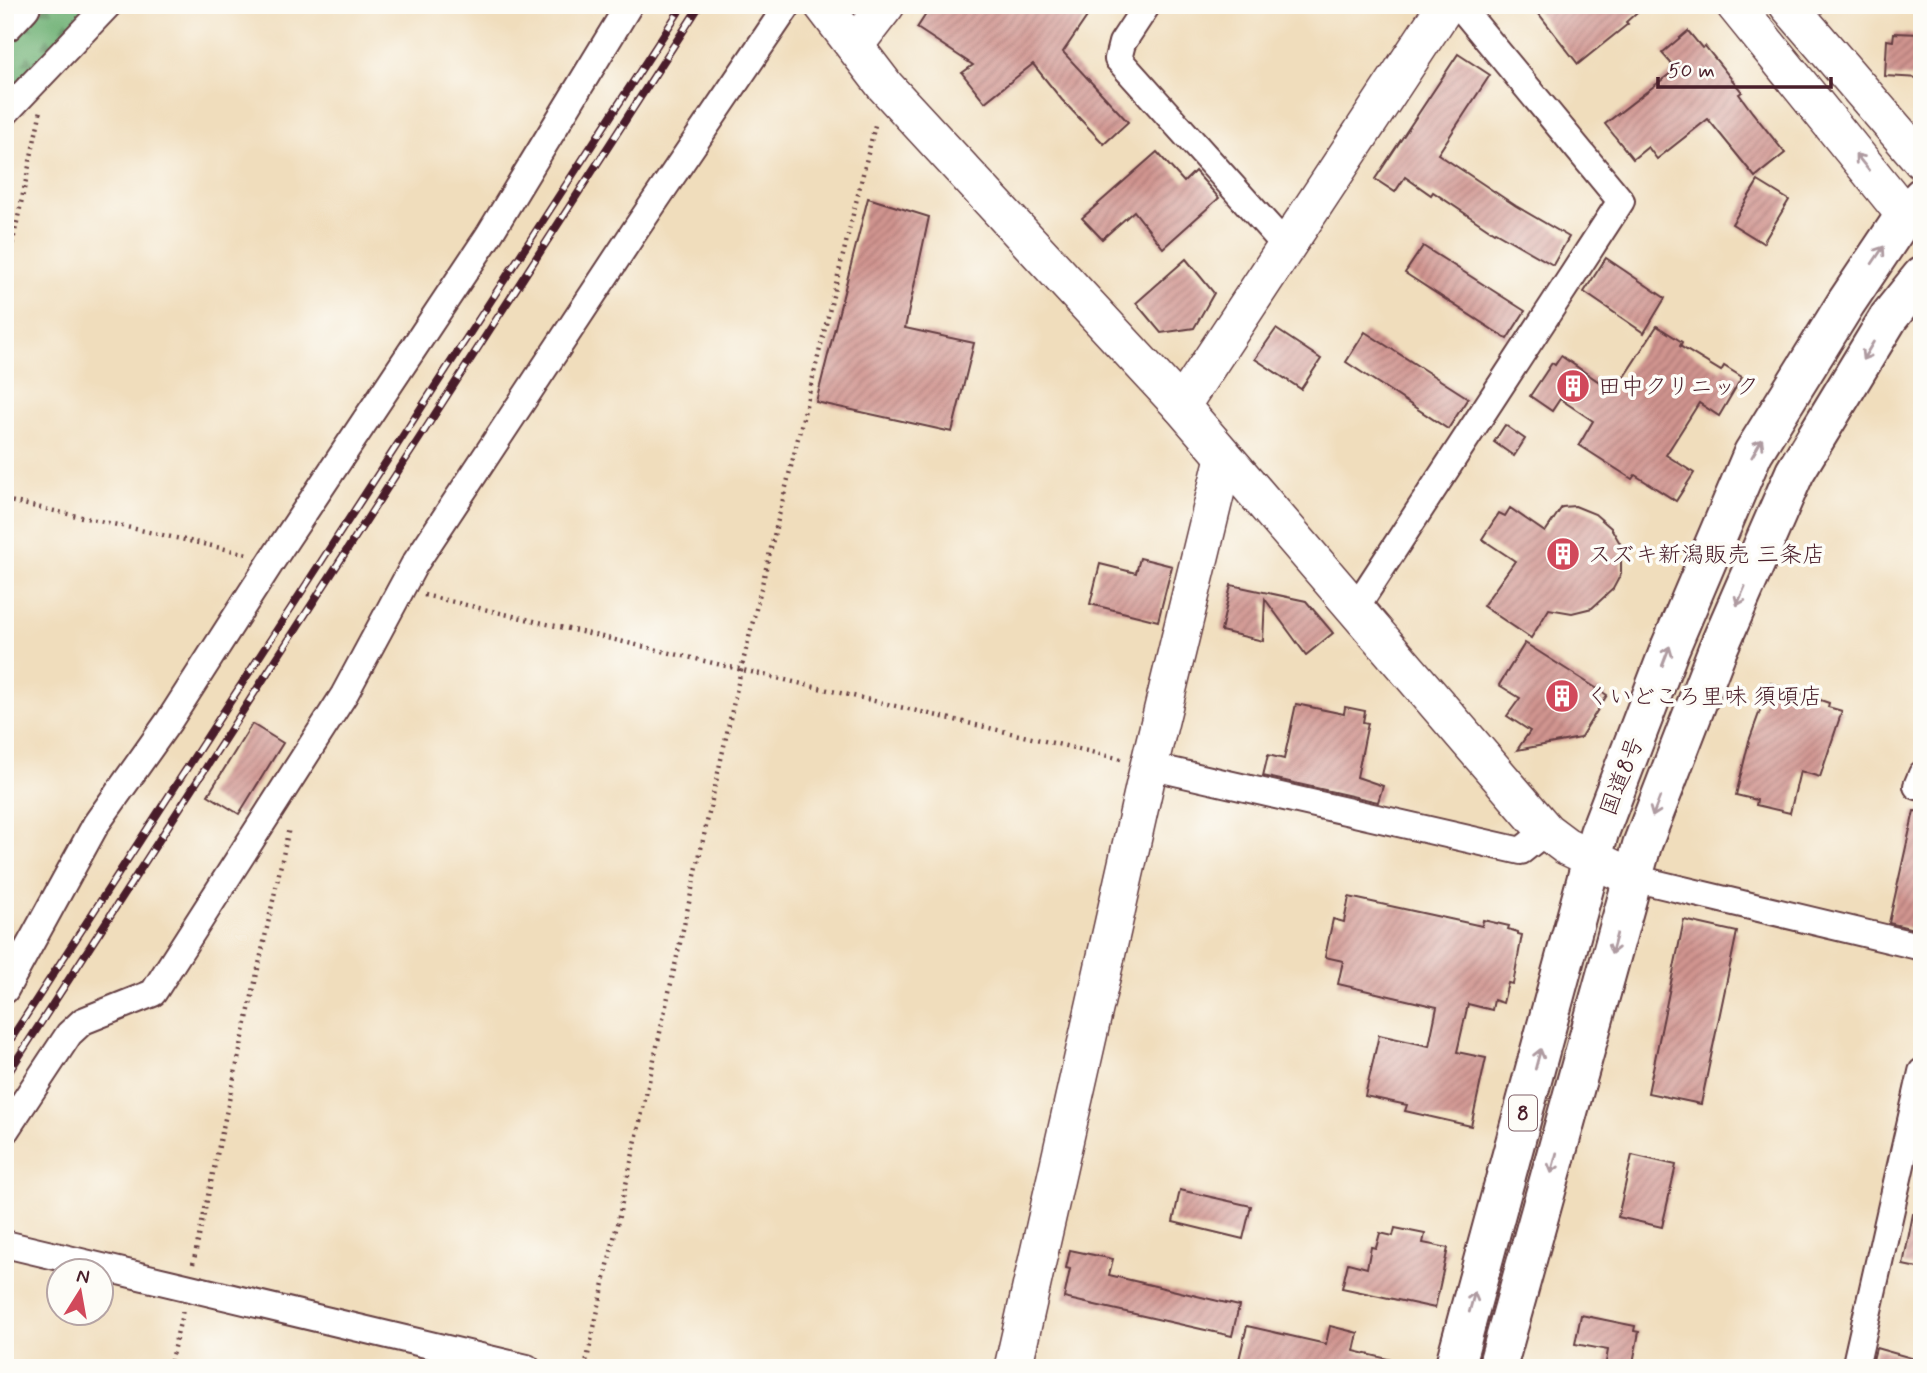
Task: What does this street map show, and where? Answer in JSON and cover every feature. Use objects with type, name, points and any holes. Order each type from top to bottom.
[{"type":"highway","points":[[5,22],[20,5]]},
{"type":"highway","name":"国道8号","points":[[1454,1368],[1599,834],[1670,648],[1753,453],[1846,303],[1916,211]]},
{"type":"highway","name":"国道8号","points":[[1497,1368],[1642,845],[1717,652],[1795,472],[1889,317],[1922,276]]},
{"type":"street","points":[[5,113],[108,5]]},
{"type":"street","points":[[5,990],[96,824],[169,721],[272,559],[489,235],[629,5]]},
{"type":"street","points":[[5,1131],[69,1034],[83,1021],[153,993],[344,695],[399,589],[620,252],[788,5]]},
{"type":"street","points":[[855,45],[886,5]]},
{"type":"street","points":[[1147,5],[1122,43],[1118,59],[1285,245]]},
{"type":"street","points":[[1181,406],[1446,5]]},
{"type":"street","points":[[1356,607],[1621,201],[1459,5]]},
{"type":"street","points":[[1735,5],[1916,211]]},
{"type":"street","points":[[1788,5],[1922,161]]},
{"type":"street","points":[[829,8],[885,86],[1181,406],[1546,831],[1566,846],[1633,878],[1922,947]]},
{"type":"street","points":[[1013,1368],[1149,766],[1224,458]]},
{"type":"street","points":[[1149,766],[1521,851],[1546,831]]},
{"type":"street","points":[[1922,774],[1917,786],[1922,787]]},
{"type":"street","points":[[1855,1368],[1922,1072]]},
{"type":"street","points":[[5,1244],[527,1368]]},
{"type":"path","points":[[5,278],[51,65]]},
{"type":"path","points":[[585,1368],[741,670],[885,86]]},
{"type":"path","points":[[5,500],[272,559]]},
{"type":"path","points":[[399,589],[1149,766]]},
{"type":"path","points":[[169,1368],[290,824]]},
{"type":"green space","points":[[46,5],[92,5],[5,96],[5,50]]},
{"type":"building","points":[[932,5],[1095,5],[1063,52],[1128,122],[1104,144],[1062,100],[1033,64],[985,102],[962,73],[973,65],[917,28]]},
{"type":"building","points":[[1532,5],[1645,5],[1626,22],[1628,24],[1578,64]]},
{"type":"building","points":[[1688,31],[1702,48],[1705,46],[1742,92],[1739,94],[1785,153],[1755,177],[1708,119],[1657,159],[1648,147],[1633,159],[1605,124],[1676,69],[1662,53]]},
{"type":"building","points":[[1894,33],[1922,34],[1920,78],[1885,76],[1887,40],[1893,41]]},
{"type":"building","points":[[1458,54],[1490,75],[1438,154],[1516,206],[1569,237],[1553,265],[1494,233],[1433,192],[1431,195],[1405,177],[1395,192],[1375,179]]},
{"type":"building","points":[[1157,152],[1184,182],[1195,171],[1219,198],[1163,248],[1134,211],[1102,239],[1082,218]]},
{"type":"building","points":[[1758,181],[1789,200],[1763,243],[1732,224]]},
{"type":"building","points":[[868,198],[929,217],[905,328],[974,343],[952,432],[816,402]]},
{"type":"building","points":[[1423,246],[1525,311],[1507,339],[1405,273]]},
{"type":"building","points":[[1606,258],[1665,298],[1644,333],[1584,292]]},
{"type":"building","points":[[1186,259],[1214,293],[1194,328],[1161,333],[1136,303]]},
{"type":"building","points":[[1657,326],[1682,342],[1680,346],[1721,371],[1724,366],[1742,377],[1719,416],[1699,403],[1666,455],[1694,473],[1676,501],[1635,475],[1632,479],[1579,445],[1593,421],[1560,399],[1552,411],[1530,396],[1552,363],[1555,365],[1561,356],[1614,392]]},
{"type":"building","points":[[1276,329],[1321,359],[1301,389],[1255,359]]},
{"type":"building","points":[[1365,332],[1468,398],[1448,429],[1346,362]]},
{"type":"building","points":[[1505,425],[1525,439],[1514,456],[1494,442]]},
{"type":"building","name":"スズキ新潟販売 三条店","points":[[1575,506],[1595,514],[1611,528],[1621,545],[1621,574],[1613,589],[1592,608],[1572,613],[1549,609],[1531,638],[1483,606],[1515,561],[1482,539],[1499,513],[1505,516],[1510,508],[1545,532],[1562,507]]},
{"type":"building","points":[[1140,558],[1172,566],[1158,621],[1090,604],[1100,564],[1136,573]]},
{"type":"building","points":[[1231,585],[1306,601],[1333,633],[1306,655],[1265,599],[1263,641],[1221,631]]},
{"type":"building","name":"くいどころ里味 須頃店","points":[[1525,643],[1607,695],[1580,738],[1517,750],[1530,731],[1507,716],[1520,698],[1499,685]]},
{"type":"building","points":[[1770,683],[1829,703],[1828,707],[1842,711],[1820,777],[1800,771],[1790,813],[1756,805],[1757,800],[1736,795],[1749,741]]},
{"type":"building","points":[[1296,704],[1344,714],[1345,707],[1365,711],[1363,722],[1368,723],[1357,777],[1383,786],[1378,802],[1263,776],[1268,755],[1284,759]]},
{"type":"building","points":[[252,724],[283,743],[239,814],[208,795]]},
{"type":"building","points":[[1914,811],[1922,812],[1922,931],[1889,923]]},
{"type":"building","points":[[1349,897],[1482,926],[1483,920],[1509,926],[1508,929],[1522,935],[1513,984],[1508,983],[1503,1003],[1494,1000],[1492,1010],[1468,1004],[1457,1052],[1486,1058],[1471,1126],[1405,1111],[1407,1105],[1365,1096],[1379,1035],[1429,1046],[1437,1007],[1338,984],[1343,961],[1325,957],[1333,919],[1344,922]]},
{"type":"building","points":[[1684,920],[1737,932],[1701,1104],[1648,1093]]},
{"type":"building","points":[[1632,1155],[1676,1165],[1662,1227],[1618,1217]]},
{"type":"building","points":[[1180,1190],[1251,1206],[1243,1239],[1173,1222]]},
{"type":"building","points":[[1913,1214],[1922,1214],[1922,1269],[1903,1265]]},
{"type":"building","points":[[1395,1228],[1425,1234],[1423,1243],[1448,1248],[1435,1308],[1342,1288],[1348,1263],[1367,1268],[1371,1247],[1376,1248],[1380,1233],[1393,1236]]},
{"type":"building","points":[[1070,1250],[1113,1259],[1109,1275],[1239,1306],[1232,1336],[1064,1298],[1070,1269],[1066,1268]]},
{"type":"building","points":[[1581,1315],[1635,1326],[1634,1331],[1639,1332],[1632,1368],[1605,1368],[1608,1350],[1575,1344]]},
{"type":"building","points":[[1247,1326],[1326,1344],[1330,1326],[1358,1333],[1354,1351],[1392,1360],[1391,1368],[1237,1368]]},
{"type":"building","points":[[1876,1348],[1922,1361],[1922,1368],[1871,1368]]},
{"type":"railway","points":[[5,1048],[683,5]]},
{"type":"railway","points":[[5,1078],[700,5]]},
{"type":"place","name":"田中クリニック","points":[[1573,386]]},
{"type":"place","name":"スズキ新潟販売 三条店","points":[[1563,554]]},
{"type":"place","name":"くいどころ里味 須頃店","points":[[1562,696]]}]
